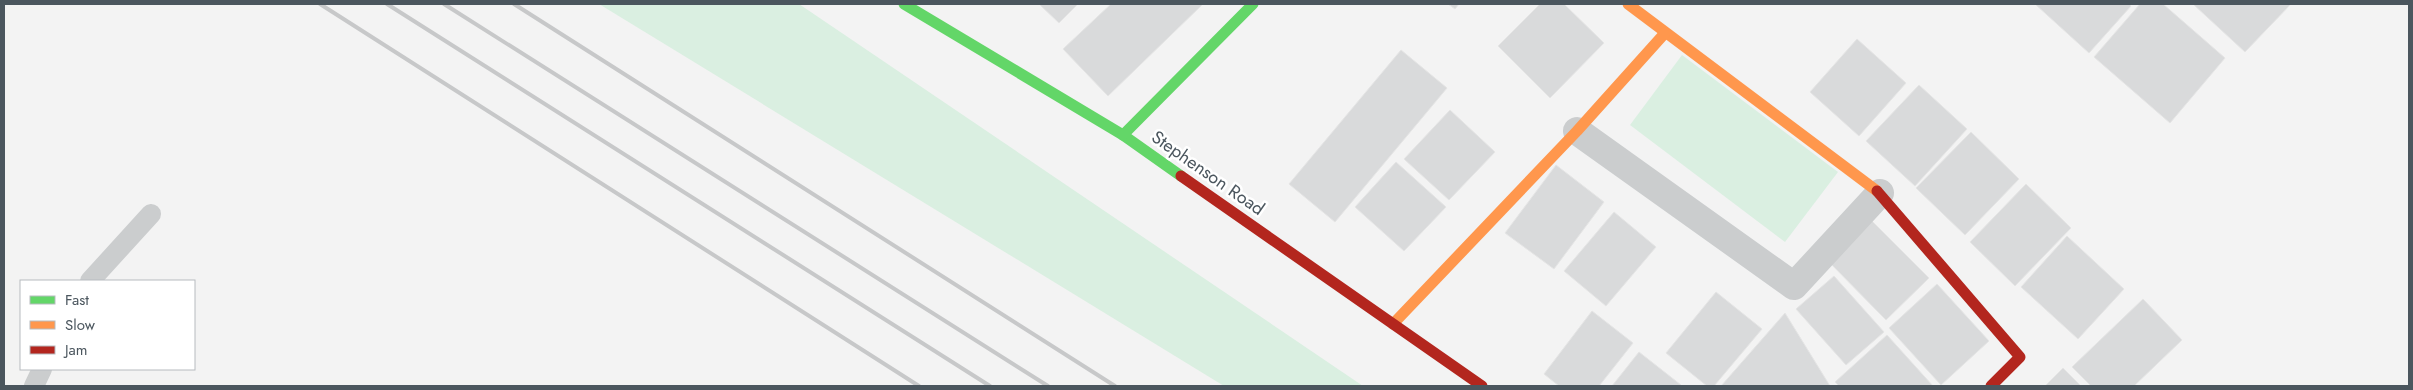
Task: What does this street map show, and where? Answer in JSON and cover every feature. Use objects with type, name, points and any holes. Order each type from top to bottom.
[{"type":"street","name":"Stephenson Road","points":[[904,4],[1123,135],[1482,386]]},
{"type":"street","points":[[1123,135],[1253,4]]},
{"type":"street","points":[[1628,4],[1880,193],[2020,357],[1992,386]]},
{"type":"street","points":[[1393,324],[1665,33]]},
{"type":"street","points":[[1576,130],[1794,286],[1880,193]]},
{"type":"lane","points":[[91,280],[151,214]]},
{"type":"lane","points":[[34,386],[42,370]]},
{"type":"green space","points":[[599,4],[799,4],[1363,386],[1224,386]]},
{"type":"green space","points":[[1682,55],[1838,172],[1785,242],[1630,125]]},
{"type":"building","points":[[1039,4],[1078,4],[1059,23]]},
{"type":"building","points":[[1111,4],[1203,4],[1108,96],[1063,49]]},
{"type":"building","points":[[1448,4],[1459,4],[1455,9]]},
{"type":"building","points":[[1540,4],[1564,4],[1604,43],[1550,98],[1498,46]]},
{"type":"building","points":[[2035,4],[2129,4],[2131,6],[2089,53]]},
{"type":"building","points":[[2140,4],[2163,4],[2225,58],[2170,123],[2094,57]]},
{"type":"building","points":[[2193,4],[2291,4],[2245,52]]},
{"type":"building","points":[[1857,39],[1906,83],[1859,136],[1810,92]]},
{"type":"building","points":[[1401,50],[1447,88],[1335,222],[1289,184]]},
{"type":"building","points":[[1919,85],[1967,129],[1915,186],[1866,141]]},
{"type":"building","points":[[1450,110],[1495,152],[1449,200],[1404,159]]},
{"type":"building","points":[[1971,132],[2019,179],[1965,235],[1916,188]]},
{"type":"building","points":[[1396,162],[1446,207],[1404,251],[1355,207]]},
{"type":"building","points":[[1556,165],[1604,202],[1554,269],[1505,233]]},
{"type":"building","points":[[2026,184],[2071,228],[2015,286],[1970,242]]},
{"type":"building","points":[[1614,212],[1656,247],[1606,306],[1564,271]]},
{"type":"building","points":[[1872,221],[1929,278],[1886,320],[1830,263]]},
{"type":"building","points":[[2067,236],[2124,289],[2078,339],[2021,287]]},
{"type":"building","points":[[1834,276],[1884,332],[1846,365],[1796,309]]},
{"type":"building","points":[[1937,284],[1989,341],[1941,385],[1889,328]]},
{"type":"building","points":[[1716,292],[1762,329],[1714,386],[1707,386],[1666,353]]},
{"type":"building","points":[[2143,299],[2182,340],[2134,386],[2091,386],[2072,367]]},
{"type":"building","points":[[1592,311],[1633,343],[1599,386],[1559,386],[1544,374]]},
{"type":"building","points":[[1785,313],[1830,386],[1721,386]]},
{"type":"building","points":[[1887,335],[1933,386],[1839,386],[1835,382]]},
{"type":"building","points":[[1639,352],[1681,385],[1612,386]]},
{"type":"building","points":[[2063,368],[2081,386],[2045,386]]},
{"type":"railway","points":[[320,4],[919,386]]},
{"type":"railway","points":[[387,4],[990,386]]},
{"type":"railway","points":[[444,4],[1048,386]]},
{"type":"railway","points":[[514,4],[1115,386]]},
{"type":"traffic: fast","points":[[904,4],[1123,135],[1181,176]]},
{"type":"traffic: fast","points":[[1123,135],[1253,4]]},
{"type":"traffic: slow","points":[[1628,4],[1877,191]]},
{"type":"traffic: slow","points":[[1393,324],[1577,131],[1665,33]]},
{"type":"traffic: jam","points":[[1181,176],[1482,386]]},
{"type":"traffic: jam","points":[[1877,191],[2020,357],[1991,386]]}]
